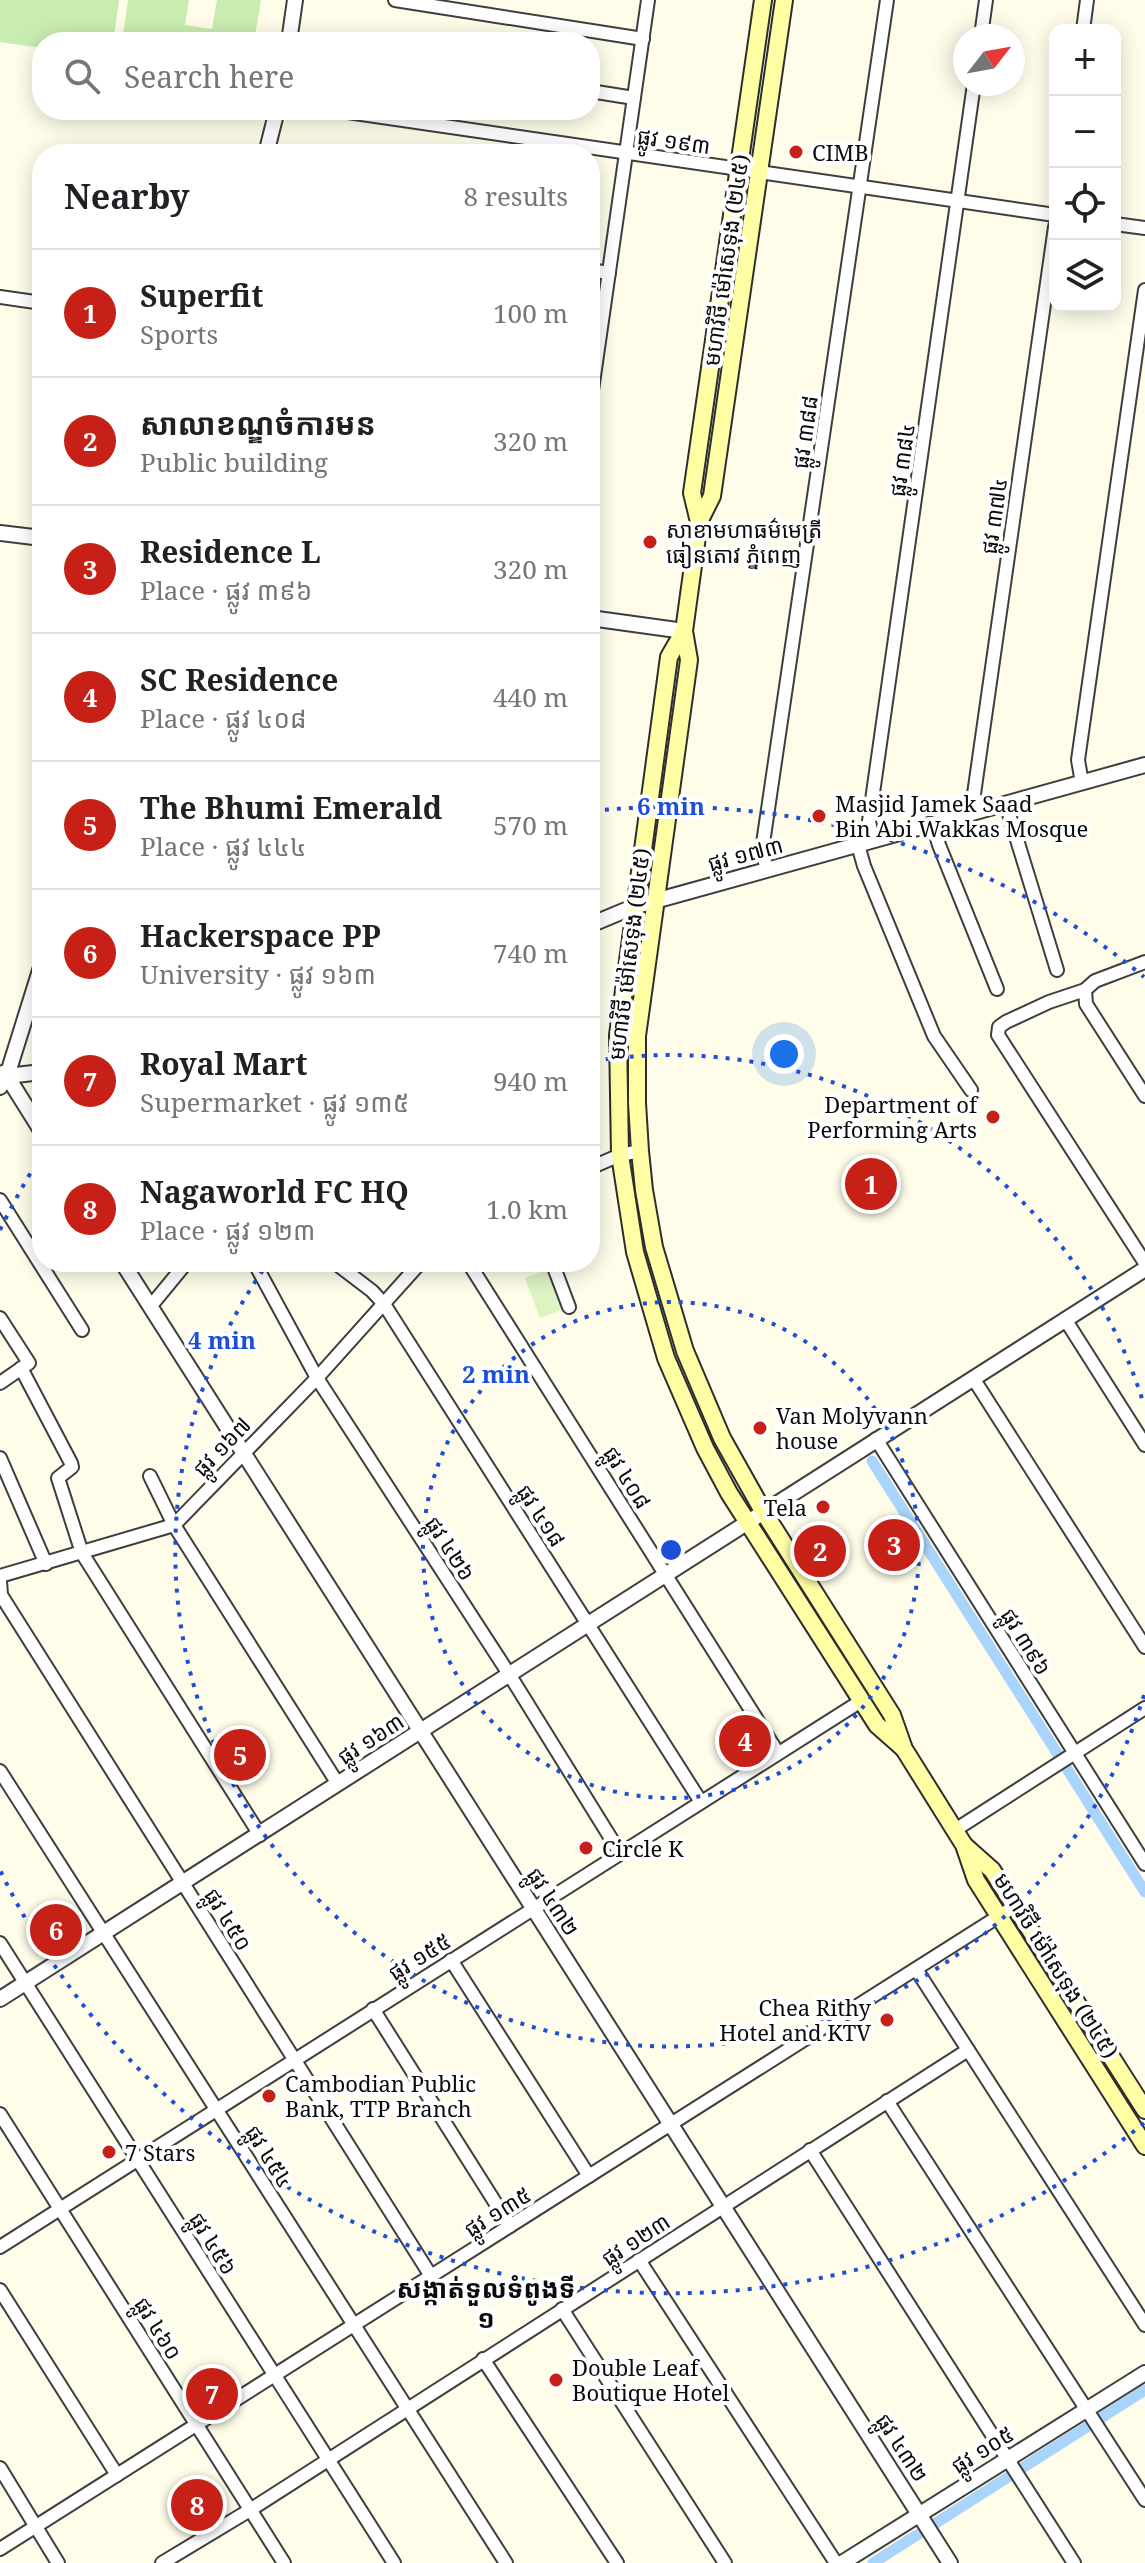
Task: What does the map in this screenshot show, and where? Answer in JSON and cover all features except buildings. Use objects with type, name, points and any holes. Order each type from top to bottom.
[{"type":"main road","name":"មហាវិថី ម៉ៅសេទុង (២៤៥)","points":[[699,522],[692,493],[763,0]]},
{"type":"main road","name":"មហាវិថី ម៉ៅសេទុង (២៤៥)","points":[[784,0],[712,496],[699,522],[684,631],[689,660],[637,1036],[636,1071],[644,1190],[662,1278],[703,1399],[722,1438],[763,1511],[892,1715],[904,1749],[959,1837],[976,1880],[1145,2146]]},
{"type":"main road","name":"មហាវិថី ម៉ៅសេទុង (២៤៥)","points":[[684,631],[669,657],[618,1035],[620,1155],[624,1195],[642,1283],[666,1358],[705,1448],[747,1521],[861,1701],[877,1725],[904,1749]]},
{"type":"main road","points":[[650,791],[670,794]]},
{"type":"main road","points":[[685,1407],[703,1399]]},
{"type":"main road","name":"មហាវិថី ម៉ៅសេទុង (២៤៥)","points":[[959,1837],[992,1870],[1142,2100]]},
{"type":"street","points":[[290,32],[295,0]]},
{"type":"street","points":[[395,0],[598,32]]},
{"type":"street","points":[[600,330],[648,0]]},
{"type":"street","name":"ផ្លូវ ៣៨៨","points":[[767,870],[762,850],[887,0]]},
{"type":"street","points":[[983,24],[986,0]]},
{"type":"street","points":[[1084,24],[1087,0]]},
{"type":"street","points":[[600,32],[643,39]]},
{"type":"street","points":[[600,93],[634,98]]},
{"type":"street","name":"ផ្លូវ ៣៨៤","points":[[971,1090],[934,1036],[864,866],[972,96]]},
{"type":"street","points":[[268,144],[274,120]]},
{"type":"street","name":"ផ្លូវ ១៩៣","points":[[400,120],[560,144]]},
{"type":"street","name":"ផ្លូវ ១៩៣","points":[[600,150],[1049,214]]},
{"type":"street","points":[[1121,225],[1145,228]]},
{"type":"street","name":"ផ្លូវ ៣៧៤","points":[[978,812],[974,794],[1053,240]]},
{"type":"street","points":[[600,272],[609,273]]},
{"type":"street","points":[[1082,783],[1078,760],[1145,290]]},
{"type":"street","points":[[0,297],[32,302]]},
{"type":"street","points":[[0,533],[32,537]]},
{"type":"street","points":[[600,619],[684,631]]},
{"type":"street","name":"ផ្លូវ ១៧៣","points":[[600,921],[633,907],[1145,765]]},
{"type":"street","points":[[1006,804],[1057,970]]},
{"type":"street","points":[[933,824],[997,989]]},
{"type":"street","points":[[1144,1269],[998,1035],[999,1027],[1006,1022],[1145,962]]},
{"type":"street","points":[[1085,990],[1086,1004],[1145,1096]]},
{"type":"street","points":[[2,1078],[32,1003]]},
{"type":"street","points":[[2,1078],[32,1074]]},
{"type":"street","points":[[2,1078],[32,1118]]},
{"type":"street","points":[[600,1164],[640,1151]]},
{"type":"street","points":[[0,1200],[32,1251]]},
{"type":"street","name":"ផ្លូវ ១៦៣","points":[[0,1999],[1144,1269]]},
{"type":"street","points":[[45,1272],[82,1330]]},
{"type":"street","name":"ផ្លូវ ៤៣២","points":[[128,1272],[933,2536],[946,2561]]},
{"type":"street","points":[[150,1307],[179,1272]]},
{"type":"street","name":"ផ្លូវ ៤២៦","points":[[259,1272],[317,1378],[509,1674],[620,1853]]},
{"type":"street","name":"ផ្លូវ ៤១៨","points":[[347,1272],[384,1304],[701,1802]]},
{"type":"street","name":"ផ្លូវ ១៦៧","points":[[0,1579],[174,1525],[317,1378],[412,1272]]},
{"type":"street","name":"ផ្លូវ ៤០៨","points":[[474,1272],[778,1753]]},
{"type":"street","points":[[556,1272],[569,1307]]},
{"type":"street","points":[[0,1318],[71,1463],[72,1467],[58,1478],[82,1553],[260,1835]]},
{"type":"street","points":[[1065,1319],[1145,1445]]},
{"type":"street","points":[[0,1383],[25,1366]]},
{"type":"street","points":[[973,1378],[1145,1647]]},
{"type":"street","name":"ផ្លូវ ៣៩៦","points":[[876,1439],[1065,1759],[1145,1864]]},
{"type":"street","points":[[0,1458],[46,1564]]},
{"type":"street","points":[[150,1476],[174,1525],[338,1784]]},
{"type":"street","name":"ផ្លូវ ៤៥០","points":[[0,1579],[1,1595],[431,2276]]},
{"type":"street","name":"ផ្លូវ ១៥៥","points":[[0,2247],[861,1701]]},
{"type":"street","points":[[959,1837],[1065,1759],[1145,1708]]},
{"type":"street","name":"ផ្លូវ ៤៥៤","points":[[0,1771],[506,2563]]},
{"type":"street","name":"ផ្លូវ ១៣៥","points":[[0,2549],[1015,1906]]},
{"type":"street","name":"ផ្លូវ ៤៥៦","points":[[0,1943],[394,2563]]},
{"type":"street","points":[[451,1960],[589,2176]]},
{"type":"street","points":[[916,1969],[1145,2325]]},
{"type":"street","points":[[373,2009],[510,2226]]},
{"type":"street","name":"ផ្លូវ ១២៣","points":[[162,2563],[179,2559],[327,2458],[968,2050]]},
{"type":"street","points":[[1120,2107],[1142,2100]]},
{"type":"street","points":[[887,2101],[1145,2500]]},
{"type":"street","name":"ផ្លូវ ៤៦០","points":[[0,2114],[284,2563]]},
{"type":"street","points":[[810,2150],[1074,2563]]},
{"type":"street","points":[[639,2260],[836,2563]]},
{"type":"street","points":[[0,2290],[117,2475]]},
{"type":"street","points":[[562,2309],[725,2563]]},
{"type":"street","points":[[483,2359],[617,2563]]},
{"type":"street","name":"ផ្លូវ ១០៥","points":[[842,2563],[1010,2463],[1145,2373]]},
{"type":"street","points":[[0,2468],[58,2563]]},
{"type":"green space","points":[[0,0],[119,0],[114,32],[32,32],[32,47],[0,42]]},
{"type":"green space","points":[[128,0],[189,0],[185,25],[212,29],[217,0],[261,0],[256,32],[123,32]]},
{"type":"green space","points":[[541,1272],[553,1272],[567,1308],[540,1318],[525,1278]]},
{"type":"waterway","points":[[872,1461],[1145,1892]]},
{"type":"waterway","points":[[873,2563],[1145,2390]]},
{"type":"place","name":"CIMB","points":[[796,152]]},
{"type":"place","name":"សាខាមហាធម៌មេត្រី ធៀនតោវ ភ្នំពេញ","points":[[650,542]]},
{"type":"place","name":"Masjid Jamek Saad Bin Abi Wakkas Mosque","points":[[819,816]]},
{"type":"place","name":"Department of Performing Arts","points":[[993,1117]]},
{"type":"place","name":"Superfit","points":[[871,1184]]},
{"type":"place","name":"Van Molyvann house","points":[[760,1428]]},
{"type":"place","name":"Tela","points":[[823,1507]]},
{"type":"place","name":"Residence L","points":[[894,1545]]},
{"type":"place","name":"សាលាខណ្ឌចំការមន","points":[[820,1551]]},
{"type":"place","name":"SC Residence","points":[[745,1741]]},
{"type":"place","name":"The Bhumi Emerald","points":[[240,1755]]},
{"type":"place","name":"Circle K","points":[[586,1848]]},
{"type":"place","name":"Hackerspace PP","points":[[56,1930]]},
{"type":"place","name":"Chea Rithy Hotel and KTV","points":[[887,2020]]},
{"type":"place","name":"Cambodian Public Bank, TTP Branch","points":[[269,2096]]},
{"type":"place","name":"7 Stars","points":[[109,2152]]},
{"type":"place","name":"Double Leaf Boutique Hotel","points":[[556,2380]]},
{"type":"place","name":"Royal Mart","points":[[212,2394]]},
{"type":"place","name":"Nagaworld FC HQ","points":[[197,2505]]},
{"type":"district","name":"សង្កាត់ទួលទំពូងទី ១","points":[[486,2303]]}]
